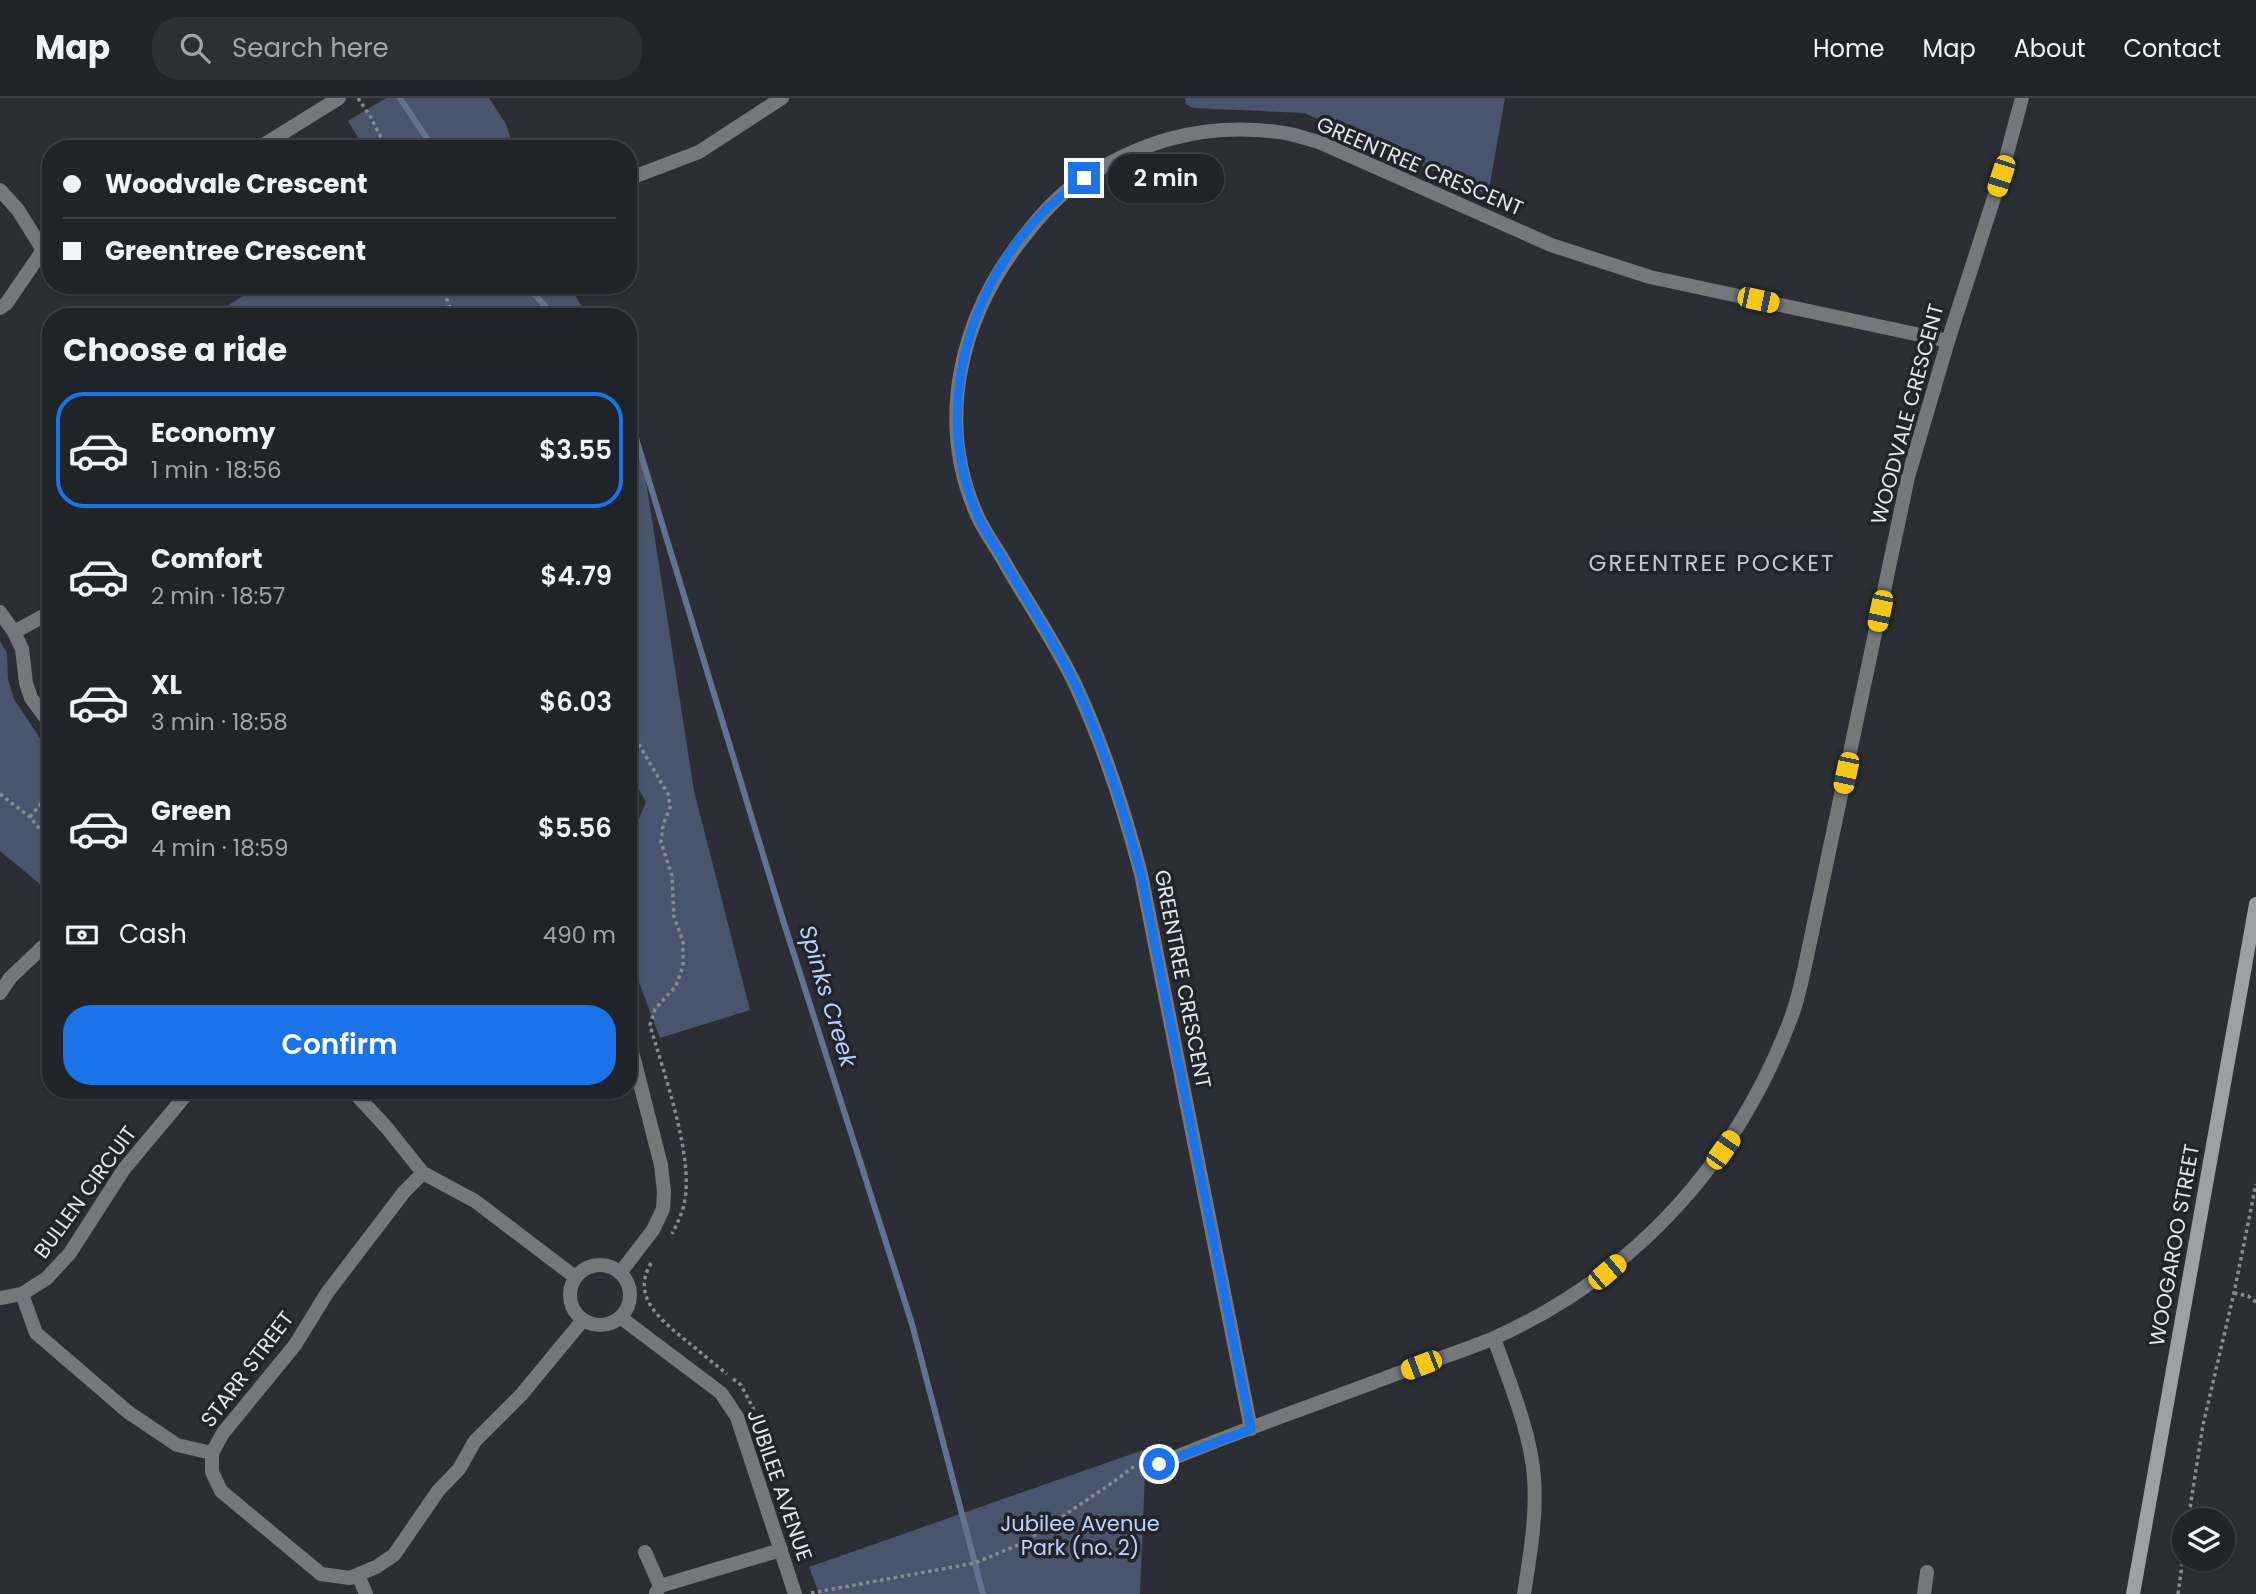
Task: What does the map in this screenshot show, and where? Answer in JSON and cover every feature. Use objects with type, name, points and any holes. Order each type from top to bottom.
[{"type":"main road","name":"WOOGAROO STREET","points":[[2133,1594],[2256,904]]},
{"type":"street","points":[[271,140],[339,98]]},
{"type":"street","points":[[637,176],[699,152],[782,98]]},
{"type":"street","name":"WOODVALE CRESCENT","points":[[1156,1465],[1494,1338],[1552,1308],[1596,1279],[1654,1232],[1698,1185],[1735,1133],[1768,1072],[1792,1016],[1806,961],[1908,477],[2001,176],[2022,98]]},
{"type":"street","name":"GREENTREE CRESCENT","points":[[1251,1429],[1141,874],[1121,799],[1098,736],[1074,682],[977,516],[963,473],[956,429],[958,380],[983,298],[1006,258],[1066,191],[1103,166],[1133,151],[1190,132],[1236,128],[1281,132],[1319,142],[1551,245],[1606,263],[1650,276],[1948,341]]},
{"type":"street","points":[[0,190],[42,242]]},
{"type":"street","points":[[0,308],[6,304],[42,256]]},
{"type":"street","points":[[0,612],[22,649],[26,683],[31,698],[42,713]]},
{"type":"street","points":[[14,632],[42,617]]},
{"type":"street","points":[[0,993],[10,978],[42,948]]},
{"type":"street","points":[[620,1273],[653,1230],[663,1209],[661,1165],[637,1071]]},
{"type":"street","name":"BULLEN CIRCUIT","points":[[0,1298],[22,1294],[47,1278],[70,1253],[124,1169],[182,1099]]},
{"type":"street","points":[[360,1099],[423,1172],[475,1201],[575,1277]]},
{"type":"street","name":"STARR STREET","points":[[423,1172],[404,1192],[327,1293],[295,1345],[223,1433],[212,1453],[212,1472],[221,1491],[321,1574],[339,1578],[358,1575],[376,1567],[394,1555],[438,1491],[459,1469],[475,1441],[521,1395],[583,1320]]},
{"type":"street","points":[[602,1265],[612,1267],[620,1273],[629,1290],[626,1309],[620,1317],[602,1325],[583,1320],[576,1313],[569,1295],[575,1277],[583,1270],[602,1265]]},
{"type":"street","points":[[22,1294],[36,1333],[128,1412],[177,1445],[212,1453]]},
{"type":"street","name":"JUBILEE AVENUE","points":[[620,1317],[720,1393],[737,1417],[795,1594]]},
{"type":"street","points":[[1494,1338],[1525,1430],[1534,1475],[1535,1520],[1524,1594]]},
{"type":"street","points":[[645,1552],[657,1590],[781,1550]]},
{"type":"street","points":[[1924,1594],[1927,1572]]},
{"type":"street","points":[[358,1575],[366,1594]]},
{"type":"path","points":[[358,98],[382,140]]},
{"type":"path","points":[[637,742],[667,794],[670,807],[663,825],[662,842],[673,876],[674,917],[683,941],[683,965],[676,986],[655,1009],[650,1025],[680,1137],[686,1180],[685,1202],[671,1236]]},
{"type":"path","points":[[0,794],[30,817],[42,832]]},
{"type":"path","points":[[30,817],[42,802]]},
{"type":"path","points":[[2190,1508],[2203,1425],[2256,1184]]},
{"type":"path","points":[[652,1261],[644,1274],[644,1287],[649,1304],[657,1317],[741,1385],[756,1414]]},
{"type":"path","points":[[2234,1293],[2248,1296],[2256,1302]]},
{"type":"path","points":[[802,1594],[975,1563],[1023,1543],[1151,1453],[1156,1465]]},
{"type":"path","points":[[2178,1594],[2181,1571]]},
{"type":"green space","points":[[386,98],[489,98],[506,124],[511,140],[360,140],[348,121]]},
{"type":"green space","points":[[1185,98],[1505,98],[1488,195],[1304,113],[1193,108],[1186,104]]},
{"type":"green space","points":[[246,294],[574,294],[583,308],[224,308]]},
{"type":"green space","points":[[637,423],[694,791],[750,1010],[660,1038],[637,977],[637,823],[646,802],[637,786]]},
{"type":"green space","points":[[0,641],[7,653],[8,679],[14,699],[42,741],[42,886],[0,851]]},
{"type":"green space","name":"Jubilee Avenue Park (no. 2)","points":[[1146,1449],[1140,1594],[819,1594],[809,1567]]},
{"type":"waterway","name":"Spinks Creek","points":[[400,98],[428,140]]},
{"type":"waterway","name":"Spinks Creek","points":[[534,294],[547,308]]},
{"type":"waterway","name":"Spinks Creek","points":[[637,441],[783,920],[912,1324],[983,1594]]},
{"type":"district","name":"GREENTREE POCKET","points":[[1712,563]]},
{"type":"route","points":[[1084,178],[1066,191],[1033,225],[1006,258],[983,298],[958,380],[956,429],[963,473],[977,516],[1074,682],[1098,736],[1121,799],[1141,874],[1251,1429],[1159,1464]]}]
